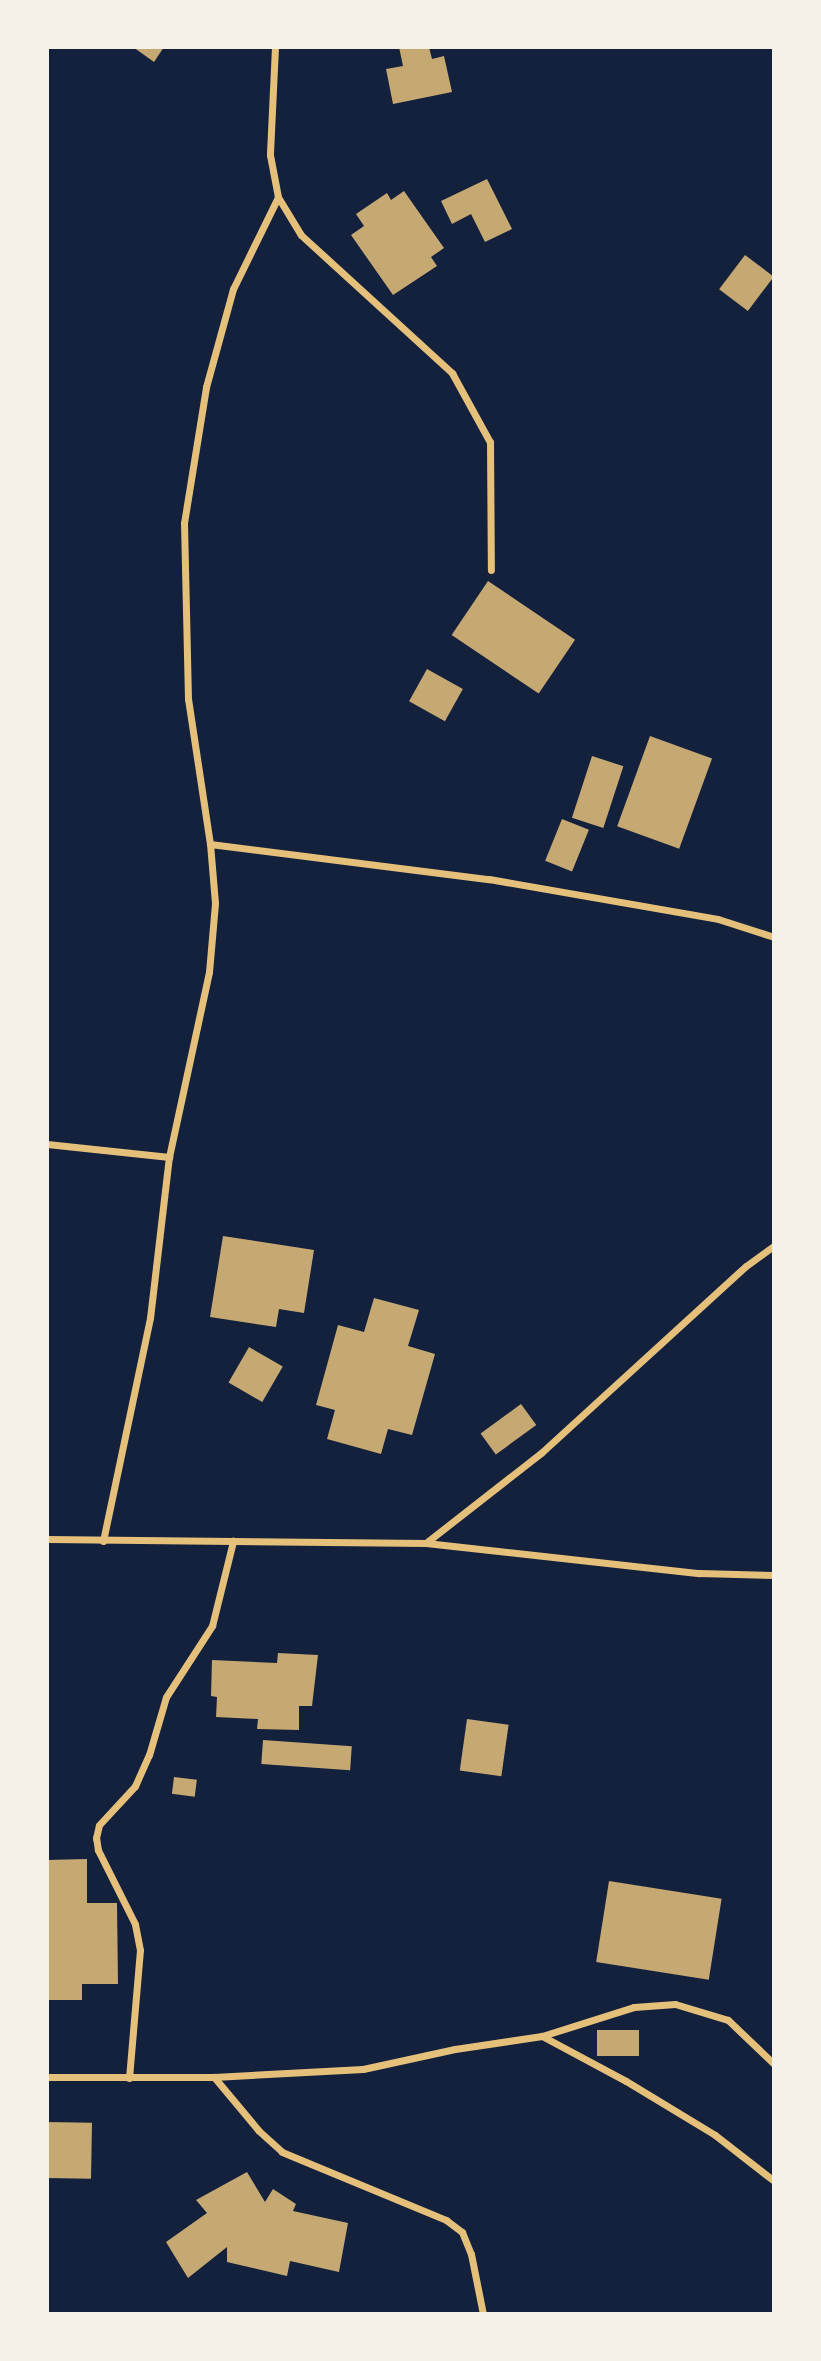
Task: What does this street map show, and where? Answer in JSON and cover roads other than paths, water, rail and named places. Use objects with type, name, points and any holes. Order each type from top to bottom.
[{"type":"street","points":[[275,47],[270,155],[278,197],[301,235],[452,373],[490,442],[491,570]]},
{"type":"street","points":[[103,1541],[150,1318],[169,1157],[209,972],[215,903],[211,844],[188,699],[184,523],[205,387],[233,289],[278,197]]},
{"type":"street","points":[[211,844],[489,879],[718,919],[774,937]]},
{"type":"street","points":[[47,1144],[169,1157]]},
{"type":"street","points":[[426,1543],[541,1453],[746,1266],[774,1246]]},
{"type":"street","points":[[47,1539],[426,1543],[699,1573],[774,1576]]},
{"type":"street","points":[[129,2078],[140,1950],[135,1924],[98,1850],[96,1838],[99,1825],[135,1786],[149,1755],[166,1697],[212,1626],[233,1541]]},
{"type":"street","points":[[47,2077],[214,2077],[363,2069],[455,2049],[542,2036],[634,2007],[675,2004],[728,2020],[774,2064]]},
{"type":"street","points":[[542,2036],[626,2081],[715,2135],[774,2181]]},
{"type":"street","points":[[214,2077],[259,2131],[282,2152],[446,2221],[462,2232],[471,2254],[483,2314]]}]
